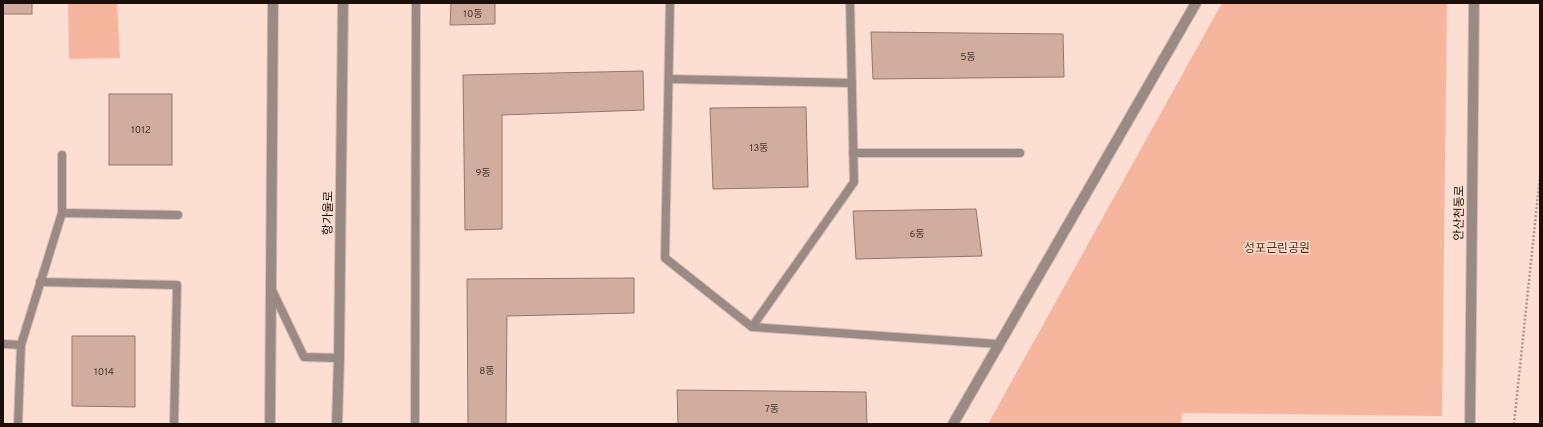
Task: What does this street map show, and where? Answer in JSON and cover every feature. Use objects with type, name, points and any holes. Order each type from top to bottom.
[{"type":"street","points":[[270,424],[273,3]]},
{"type":"street","name":"항가울로","points":[[337,424],[343,3]]},
{"type":"street","points":[[953,424],[1196,3]]},
{"type":"street","name":"안산천동로","points":[[1470,424],[1474,3]]},
{"type":"lane","points":[[415,424],[416,3]]},
{"type":"lane","points":[[670,3],[665,258],[752,327],[998,344]]},
{"type":"lane","points":[[752,327],[854,182],[850,3]]},
{"type":"lane","points":[[669,78],[852,84]]},
{"type":"lane","points":[[853,153],[1020,153]]},
{"type":"lane","points":[[18,424],[20,344],[62,213],[62,155]]},
{"type":"lane","points":[[62,213],[178,215]]},
{"type":"lane","points":[[40,282],[177,285],[174,424]]},
{"type":"lane","points":[[271,289],[304,357],[339,358]]},
{"type":"lane","points":[[3,344],[20,344]]},
{"type":"path","points":[[1514,424],[1540,176]]},
{"type":"green space","points":[[68,3],[117,3],[120,58],[69,59]]},
{"type":"green space","name":"성포근린공원","points":[[1222,3],[1447,3],[1442,416],[1182,413],[1181,424],[988,424]]},
{"type":"building","points":[[3,3],[32,3],[32,14],[3,14]]},
{"type":"building","points":[[451,3],[495,3],[495,24],[450,25]]},
{"type":"building","points":[[871,32],[1063,34],[1064,77],[873,79]]},
{"type":"building","points":[[643,71],[644,110],[502,115],[502,229],[465,230],[463,75]]},
{"type":"building","points":[[109,94],[172,94],[172,165],[109,165]]},
{"type":"building","points":[[806,107],[808,187],[713,189],[710,108]]},
{"type":"building","points":[[976,209],[982,256],[856,259],[853,211]]},
{"type":"building","points":[[634,278],[634,313],[507,316],[506,424],[468,424],[467,279]]},
{"type":"building","points":[[72,336],[135,336],[135,407],[72,406]]},
{"type":"building","points":[[677,390],[866,392],[867,424],[678,424]]}]
